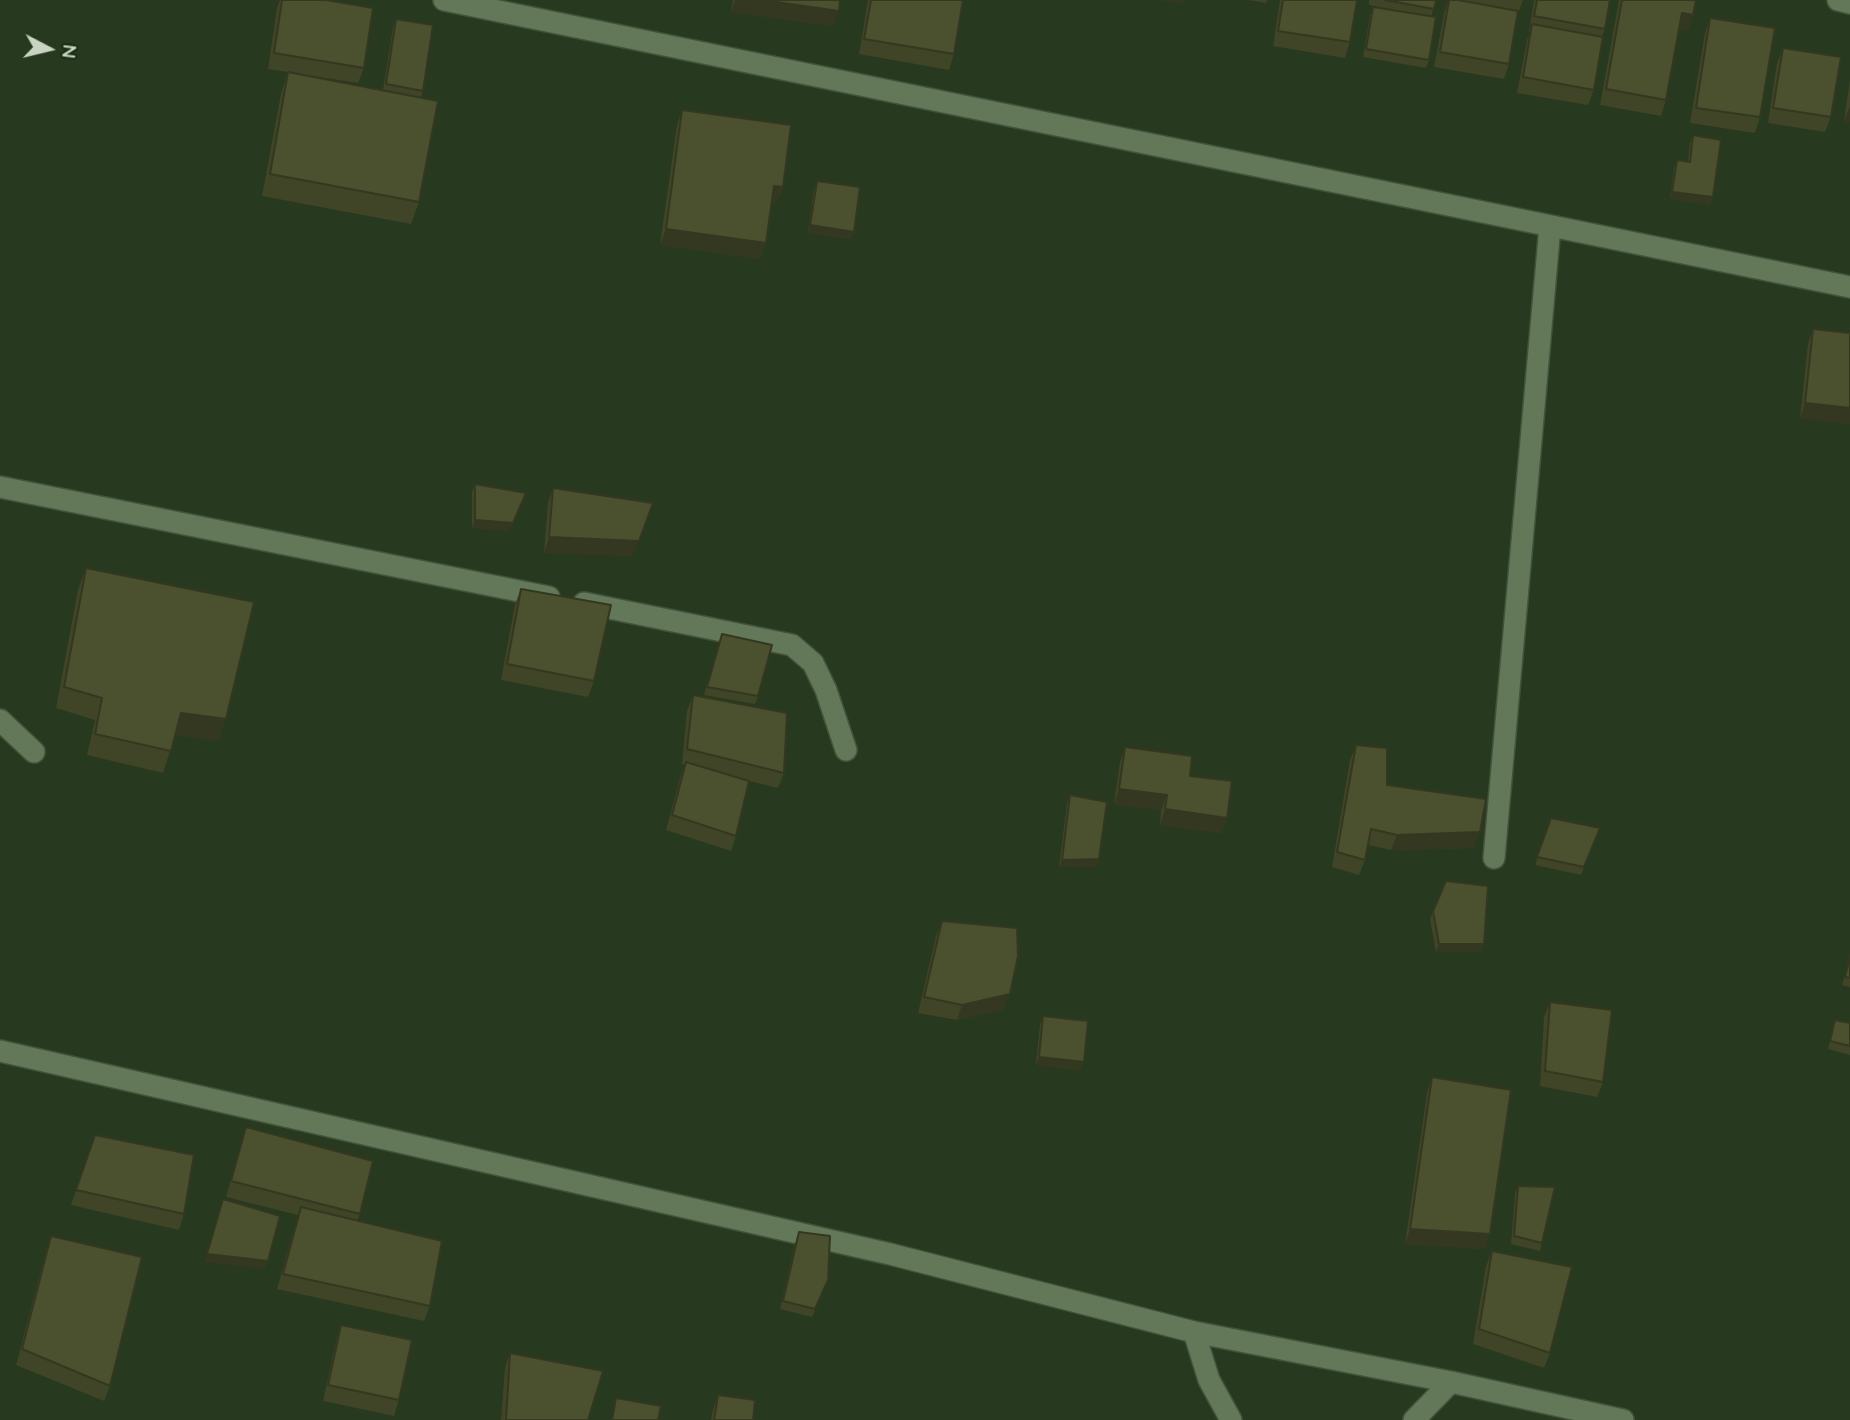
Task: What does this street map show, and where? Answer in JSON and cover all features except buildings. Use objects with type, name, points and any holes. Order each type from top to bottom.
[{"type":"street","points":[[444,0],[1850,287]]},
{"type":"street","points":[[1838,0],[1850,3]]},
{"type":"street","points":[[1494,858],[1550,226]]},
{"type":"street","points":[[0,487],[792,645],[814,663],[846,750]]},
{"type":"street","points":[[0,720],[34,752]]},
{"type":"street","points":[[0,1051],[890,1254],[1194,1332],[1451,1382],[1623,1420]]},
{"type":"street","points":[[1194,1332],[1209,1380],[1231,1420]]},
{"type":"street","points":[[1414,1420],[1451,1382]]}]
